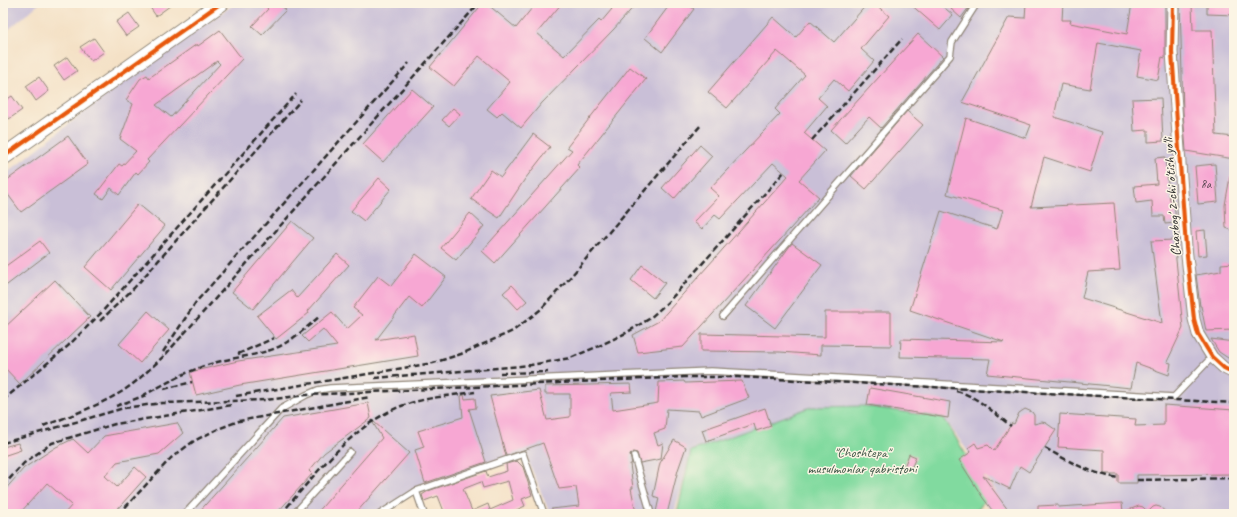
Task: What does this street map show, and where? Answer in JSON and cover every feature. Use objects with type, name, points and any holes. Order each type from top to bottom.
[{"type":"street","points":[[3,158],[221,3]]},
{"type":"street","name":"Charbog' 2-chi o'tish yo'li","points":[[1174,3],[1172,52],[1186,247],[1194,319],[1198,334],[1212,357],[1224,368],[1234,373]]},
{"type":"lane","points":[[723,316],[950,56],[952,42],[977,3]]},
{"type":"lane","points":[[184,514],[281,409],[288,404],[318,390],[330,388],[711,371],[1174,396],[1212,357]]},
{"type":"lane","points":[[294,514],[350,452]]},
{"type":"lane","points":[[380,514],[416,491],[523,454],[544,514]]},
{"type":"lane","points":[[634,456],[651,514]]},
{"type":"lane","points":[[416,491],[424,514]]},
{"type":"shaded area","points":[[3,3],[40,3],[3,34]]},
{"type":"shaded area","points":[[236,3],[1234,3],[1234,514],[994,514],[984,502],[996,491],[944,418],[865,406],[692,451],[674,514],[550,514],[527,458],[426,482],[375,514],[3,514],[3,176],[135,72]]},
{"type":"green space","name":"\"Choshtepa\" musulmonlar qabristoni","points":[[865,406],[944,418],[965,453],[994,491],[973,514],[677,514],[691,451],[811,407]]},
{"type":"building","points":[[147,3],[174,3],[156,16]]},
{"type":"building","points":[[262,3],[278,3],[286,10],[262,35],[252,26],[268,9]]},
{"type":"building","points":[[483,3],[486,3],[516,28],[536,3],[562,3],[537,33],[564,56],[599,20],[601,22],[612,9],[605,3],[637,3],[614,29],[542,103],[521,128],[502,112],[497,117],[487,109],[510,82],[479,56],[454,86],[430,67]]},
{"type":"building","points":[[671,3],[686,3],[694,9],[662,52],[645,38]]},
{"type":"building","points":[[868,3],[874,3],[889,16],[861,49],[874,61],[848,91],[834,79],[818,98],[827,106],[804,133],[825,151],[799,180],[819,197],[683,347],[638,352],[633,335],[659,321],[788,176],[773,163],[720,219],[715,215],[702,229],[694,222],[719,196],[710,188],[780,114],[775,109],[805,75],[777,51],[727,108],[708,92],[773,17],[796,37],[810,21],[834,42]]},
{"type":"building","points":[[909,3],[939,3],[953,15],[940,30]]},
{"type":"building","points":[[956,3],[972,3],[961,18],[951,9]]},
{"type":"building","points":[[1026,3],[1063,3],[1062,20],[1071,20],[1070,23],[1127,34],[1132,3],[1165,3],[1165,58],[1162,57],[1158,80],[1137,76],[1141,51],[1098,43],[1090,89],[1061,84],[1054,117],[1102,132],[1090,172],[1044,157],[1031,207],[1114,203],[1120,270],[1088,272],[1082,298],[1162,323],[1151,241],[1174,240],[1183,328],[1167,362],[1171,363],[1169,375],[1136,363],[1131,388],[987,374],[990,359],[900,357],[901,339],[1004,342],[910,310],[941,211],[997,229],[1003,210],[947,194],[966,118],[1026,138],[1031,125],[962,102],[1009,17],[1025,18]]},
{"type":"building","points":[[1207,3],[1234,3],[1234,15],[1207,14]]},
{"type":"building","points":[[1180,4],[1192,4],[1193,30],[1212,30],[1216,135],[1234,137],[1234,159],[1186,151],[1183,112]]},
{"type":"building","points":[[129,13],[139,27],[126,36],[116,22]]},
{"type":"building","points":[[220,30],[242,59],[147,160],[149,162],[138,174],[136,172],[119,195],[111,188],[103,199],[96,194],[119,164],[122,166],[136,151],[120,139],[133,104],[126,100],[140,79],[147,75],[149,78],[197,44],[198,46]],"holes":[[[217,61],[220,64],[171,117],[156,105]]]},
{"type":"building","points":[[918,34],[943,57],[881,128],[869,117],[845,143],[831,130]]},
{"type":"building","points":[[94,38],[104,52],[91,61],[80,47]]},
{"type":"building","points":[[67,57],[77,71],[64,80],[54,66]]},
{"type":"building","points":[[630,67],[646,79],[577,165],[580,168],[495,263],[482,251],[572,150],[567,147]]},
{"type":"building","points":[[39,77],[49,91],[36,101],[26,86]]},
{"type":"building","points":[[412,89],[433,107],[383,162],[363,144]]},
{"type":"building","points":[[12,96],[22,110],[9,119],[3,111],[3,102]]},
{"type":"building","points":[[1161,98],[1163,141],[1148,142],[1148,130],[1134,131],[1132,99]]},
{"type":"building","points":[[453,108],[460,114],[449,126],[442,120]]},
{"type":"building","points":[[907,111],[923,125],[866,189],[851,176]]},
{"type":"building","points":[[533,134],[550,147],[525,179],[499,218],[471,199],[491,170],[501,177]]},
{"type":"building","points":[[68,136],[88,164],[21,212],[3,188],[3,183]]},
{"type":"building","points":[[700,145],[712,156],[674,199],[662,188]]},
{"type":"building","points":[[1165,157],[1170,201],[1174,201],[1176,223],[1165,224],[1164,216],[1153,216],[1152,201],[1136,203],[1134,186],[1157,184],[1155,158]]},
{"type":"building","points":[[1215,164],[1218,202],[1198,204],[1195,166]]},
{"type":"building","points":[[1230,177],[1234,177],[1234,231],[1226,228],[1225,205]]},
{"type":"building","points":[[379,178],[391,189],[364,221],[351,211]]},
{"type":"building","points":[[138,204],[165,226],[111,290],[85,267]]},
{"type":"building","points":[[470,213],[484,226],[456,260],[441,248]]},
{"type":"building","points":[[292,221],[313,238],[253,309],[232,292]]},
{"type":"building","points":[[1205,230],[1207,255],[1198,256],[1196,231]]},
{"type":"building","points":[[40,241],[49,253],[3,288],[3,268]]},
{"type":"building","points":[[792,243],[822,265],[775,328],[746,306]]},
{"type":"building","points":[[337,254],[349,265],[308,311],[309,313],[276,339],[257,316],[291,290],[297,298]]},
{"type":"building","points":[[416,254],[446,277],[422,308],[409,297],[376,340],[414,334],[418,356],[240,385],[196,395],[190,372],[238,361],[337,346],[323,329],[308,342],[302,336],[332,312],[347,329],[362,315],[353,308],[378,276],[391,286]]},
{"type":"building","points":[[1234,263],[1234,330],[1206,331],[1200,306],[1196,275],[1221,271],[1221,264]]},
{"type":"building","points":[[642,265],[665,283],[653,298],[631,280]]},
{"type":"building","points":[[55,280],[90,317],[20,384],[3,366],[3,329]]},
{"type":"building","points":[[512,285],[527,301],[518,309],[503,293]]},
{"type":"building","points":[[148,311],[169,330],[140,363],[119,344]]},
{"type":"building","points":[[825,312],[891,312],[891,346],[821,345],[821,355],[780,352],[701,351],[701,334],[825,337]]},
{"type":"building","points":[[1211,339],[1234,342],[1234,362],[1219,352]]},
{"type":"building","points":[[684,381],[685,383],[742,381],[749,398],[701,416],[699,411],[667,409],[665,429],[654,433],[658,445],[663,443],[661,459],[640,463],[637,453],[633,452],[630,455],[633,488],[631,488],[635,508],[638,514],[551,514],[551,509],[579,506],[576,487],[559,489],[543,443],[506,456],[490,396],[539,390],[547,420],[570,417],[570,394],[545,394],[545,386],[631,384],[632,392],[611,393],[613,410],[658,403],[659,382]]},
{"type":"building","points":[[870,388],[950,402],[948,418],[867,405]]},
{"type":"building","points":[[464,395],[465,399],[475,398],[476,408],[469,409],[486,462],[425,483],[415,450],[424,447],[418,431],[463,417],[461,396]]},
{"type":"building","points":[[368,403],[371,418],[324,453],[309,471],[312,474],[276,514],[197,514],[283,418]]},
{"type":"building","points":[[1164,405],[1234,410],[1234,474],[1137,475],[1137,483],[1118,483],[1118,474],[1104,474],[1104,450],[1058,447],[1060,414],[1136,419],[1135,426],[1164,425]]},
{"type":"building","points":[[765,408],[771,426],[756,431],[754,424],[706,441],[702,430]]},
{"type":"building","points":[[1025,409],[1032,412],[1034,415],[1034,424],[1042,422],[1046,423],[1056,430],[1029,472],[1020,466],[1010,489],[983,476],[1011,514],[995,514],[959,460],[971,452],[968,448],[975,443],[978,448],[988,445],[994,451],[1012,423],[1014,424],[1019,413]]},
{"type":"building","points":[[374,422],[409,453],[355,514],[316,514],[382,438],[373,423]]},
{"type":"building","points":[[177,423],[183,433],[159,454],[117,462],[105,476],[117,487],[135,467],[146,477],[113,514],[64,514],[72,505],[47,483],[19,514],[3,514],[3,492],[24,468],[56,447],[73,439],[88,453],[104,436]]},
{"type":"building","points":[[674,440],[686,447],[666,514],[656,512],[659,498],[653,496],[660,463]]},
{"type":"building","points":[[18,443],[21,450],[3,456],[3,447]]},
{"type":"building","points":[[909,454],[916,457],[911,469],[904,467]]},
{"type":"building","points":[[517,461],[523,467],[532,495],[522,499],[525,506],[508,514],[445,514],[438,496],[424,501],[422,495],[428,491],[486,471],[488,477],[507,471],[506,464]],"holes":[[[508,481],[513,500],[490,510],[488,504],[472,511],[463,489],[481,482],[483,488]]]},
{"type":"building","points":[[1122,503],[1123,512],[1139,506],[1143,507],[1148,512],[1156,506],[1160,507],[1168,514],[1038,514],[1038,506],[1058,505],[1058,507]]},
{"type":"railway","points":[[43,426],[94,406],[123,391],[165,355],[479,3]]},
{"type":"railway","points":[[812,140],[902,39]]},
{"type":"railway","points":[[163,352],[196,302],[409,63]]},
{"type":"railway","points":[[3,400],[68,346],[101,313],[296,94]]},
{"type":"railway","points":[[100,321],[134,288],[301,100]]},
{"type":"railway","points":[[236,396],[433,363],[461,354],[513,331],[540,310],[567,281],[701,125]]},
{"type":"railway","points":[[375,378],[531,365],[570,358],[626,333],[649,319],[669,301],[784,172]]},
{"type":"railway","points":[[142,396],[195,369],[276,348],[294,338],[320,316]]},
{"type":"railway","points":[[238,354],[274,338]]},
{"type":"railway","points":[[500,373],[548,372]]},
{"type":"railway","points":[[3,443],[124,408],[162,403],[266,400],[306,395],[684,377],[738,377],[1234,403]]},
{"type":"railway","points":[[164,389],[192,382]]},
{"type":"railway","points":[[956,391],[971,396],[1011,426]]},
{"type":"railway","points":[[281,514],[318,470],[345,443],[375,420],[392,410],[412,403],[433,398],[475,392]]},
{"type":"railway","points":[[116,406],[146,395]]},
{"type":"railway","points":[[119,514],[171,458],[194,441],[218,429],[239,421],[370,397]]},
{"type":"railway","points":[[3,486],[24,463],[52,443],[115,424],[232,405]]},
{"type":"railway","points":[[1045,448],[1089,470],[1118,478]]},
{"type":"railway","points":[[1137,480],[1234,478]]},
{"type":"cycle path","points":[[3,157],[221,3]]},
{"type":"cycle path","points":[[1173,3],[1172,52],[1186,247],[1194,319],[1198,334],[1212,357],[1224,368],[1234,373]]}]
